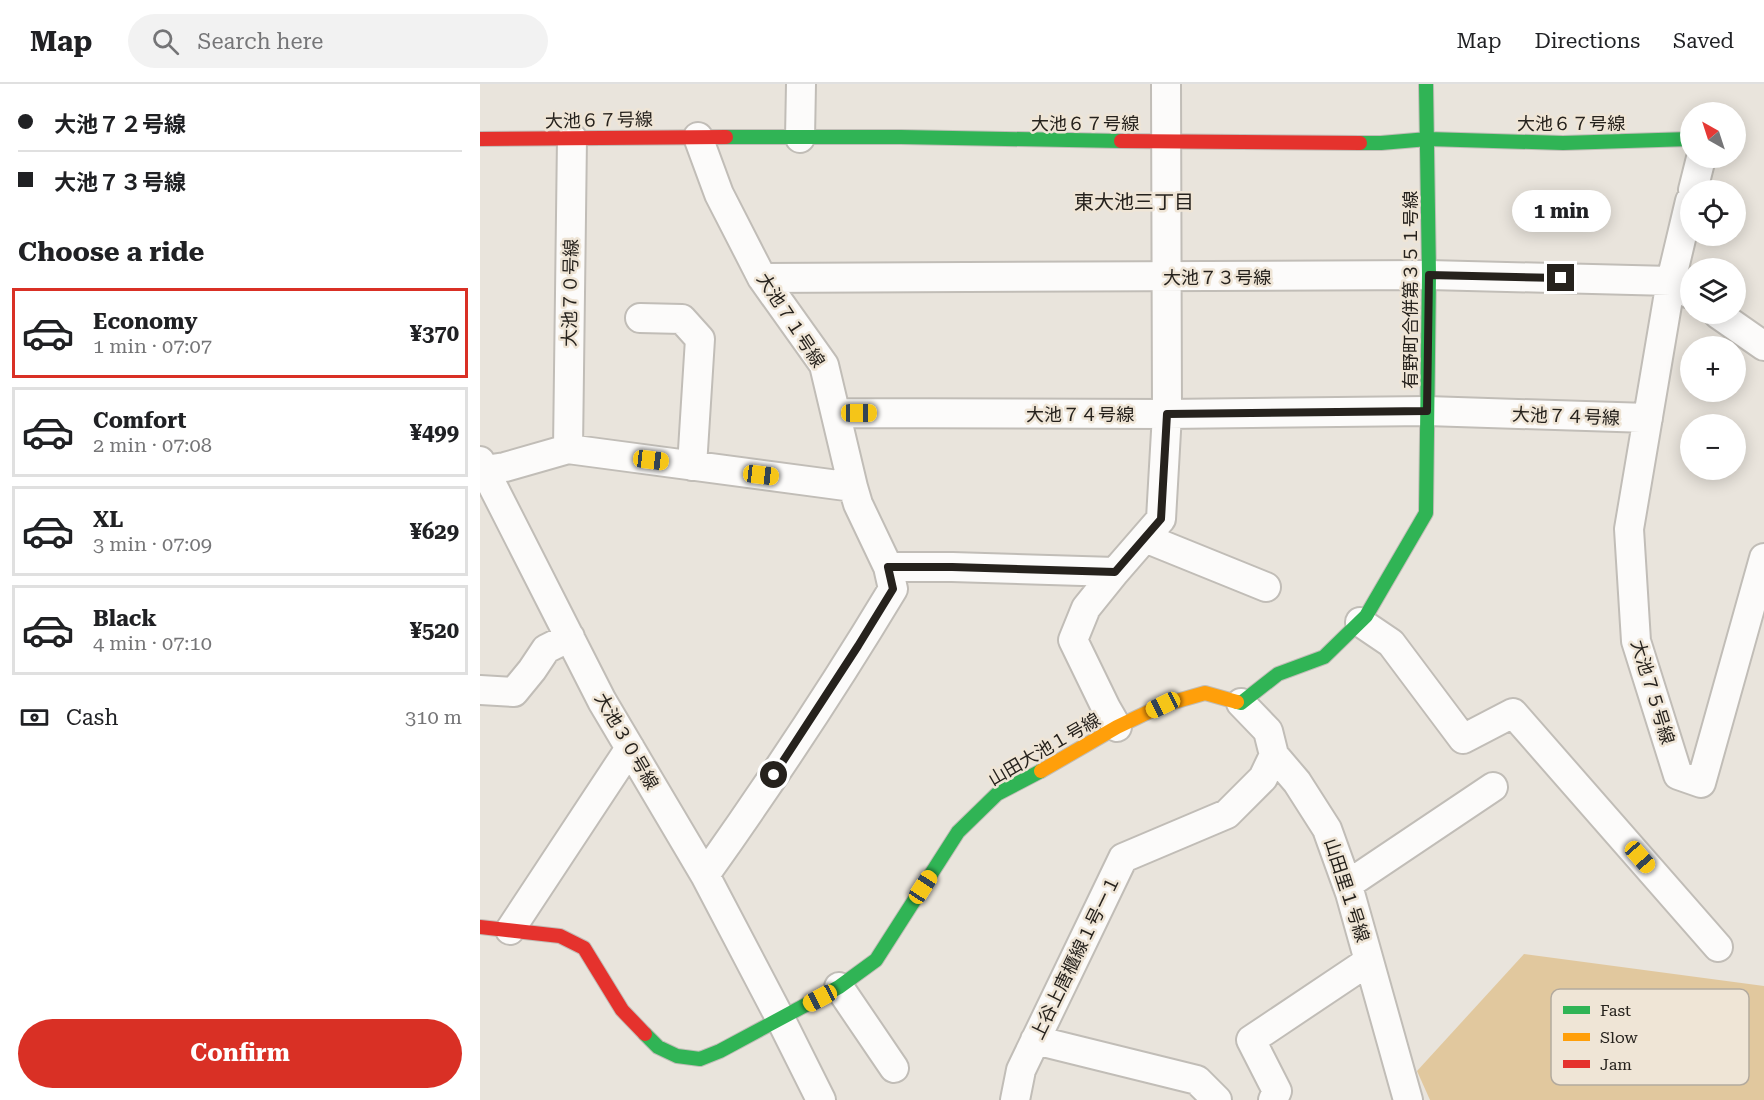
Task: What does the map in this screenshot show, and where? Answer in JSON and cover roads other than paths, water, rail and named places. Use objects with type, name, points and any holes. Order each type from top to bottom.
[{"type":"street","points":[[800,138],[801,84]]},
{"type":"street","points":[[1117,728],[1073,640],[1086,608],[1161,519],[1167,414],[1166,84]]},
{"type":"street","name":"有野町合併第３５１号線","points":[[1360,622],[1366,616],[1426,513],[1429,275],[1426,84]]},
{"type":"street","name":"大池７１号線","points":[[698,137],[719,194],[762,278],[824,365],[858,504],[888,567]]},
{"type":"street","name":"大池６７号線","points":[[480,139],[901,137],[1040,141],[1381,143],[1428,139],[1563,143],[1680,139]]},
{"type":"street","name":"大池７０号線","points":[[568,449],[572,138]]},
{"type":"street","name":"大池７３号線","points":[[762,278],[1429,275],[1680,288]]},
{"type":"street","name":"大池７５号線","points":[[1680,292],[1648,418],[1629,529],[1636,641],[1678,775],[1701,783],[1764,558]]},
{"type":"street","points":[[640,318],[682,319],[700,339],[692,466]]},
{"type":"street","points":[[1732,324],[1764,346]]},
{"type":"street","name":"大池７４号線","points":[[836,413],[1167,414],[1427,411],[1648,418]]},
{"type":"street","points":[[482,467],[505,467],[568,449],[853,487]]},
{"type":"street","name":"大池３０号線","points":[[482,467],[602,700],[705,875],[821,1100]]},
{"type":"street","points":[[1145,538],[1266,587]]},
{"type":"street","points":[[705,875],[788,754],[893,589],[888,567],[1115,572]]},
{"type":"street","points":[[1241,703],[1278,674],[1324,657],[1360,622],[1391,643],[1463,739],[1513,713],[1718,947]]},
{"type":"street","points":[[480,690],[514,692],[546,649],[570,637]]},
{"type":"street","name":"山田大池１号線","points":[[480,927],[560,936],[584,948],[622,1010],[658,1047],[677,1056],[700,1059],[720,1051],[839,987],[876,960],[958,832],[997,794],[1163,705],[1205,693],[1241,703]]},
{"type":"street","name":"山田里１号線","points":[[1241,703],[1268,731],[1274,755],[1297,782],[1327,830],[1347,885],[1408,1100]]},
{"type":"street","points":[[510,930],[630,748]]},
{"type":"street","name":"上谷上唐櫃線１号ー１","points":[[1015,1100],[1021,1070],[1123,858],[1227,814],[1263,778],[1274,755]]},
{"type":"street","points":[[1347,885],[1493,787]]},
{"type":"street","points":[[1273,1100],[1276,1091],[1251,1041],[1369,961]]},
{"type":"street","points":[[839,987],[894,1068]]},
{"type":"street","points":[[1035,1040],[1197,1080],[1217,1100]]},
{"type":"district","name":"東大池三丁目","points":[[1134,202]]}]
